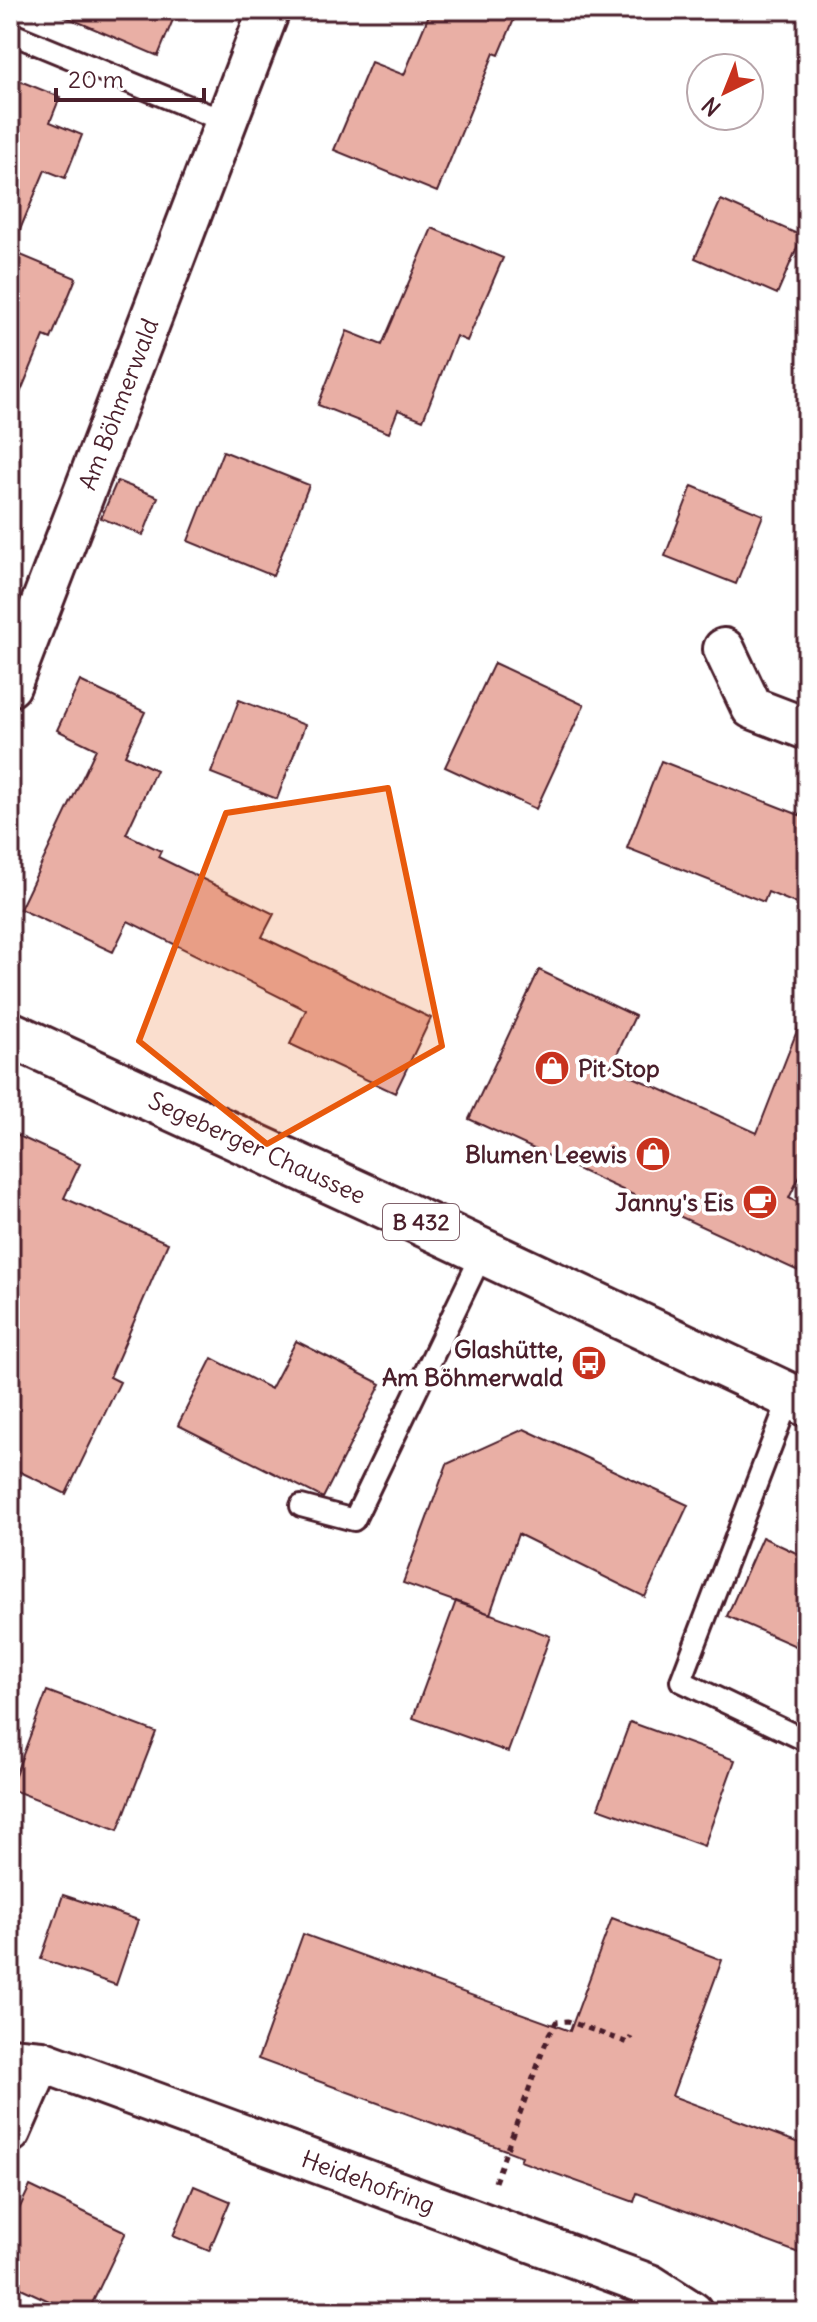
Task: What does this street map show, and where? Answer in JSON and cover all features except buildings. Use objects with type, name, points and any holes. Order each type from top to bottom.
[{"type":"main road","name":"Segeberger Chaussee","points":[[10,1034],[798,1400]]},
{"type":"street","name":"Am Böhmerwald","points":[[10,686],[269,10]]},
{"type":"street","points":[[724,649],[752,708],[807,729]]},
{"type":"street","name":"Heidehofring","points":[[10,2132],[26,2059],[650,2285],[692,2312]]},
{"type":"lane","points":[[10,33],[226,122]]},
{"type":"lane","points":[[301,1506],[354,1520],[483,1252]]},
{"type":"lane","points":[[798,1400],[681,1681],[807,1741]]},
{"type":"path","points":[[481,2223],[556,2022],[568,2021],[628,2043],[631,2037]]},
{"type":"highlighted area","points":[[388,788],[442,1046],[267,1144],[139,1041],[226,813]]},
{"type":"place","name":"Pit Stop","points":[[552,1068]]},
{"type":"place","name":"Blumen Leewis","points":[[653,1154]]},
{"type":"place","name":"Janny's Eis","points":[[760,1202]]},
{"type":"place","name":"Glashütte, Am Böhmerwald","points":[[589,1363]]}]
